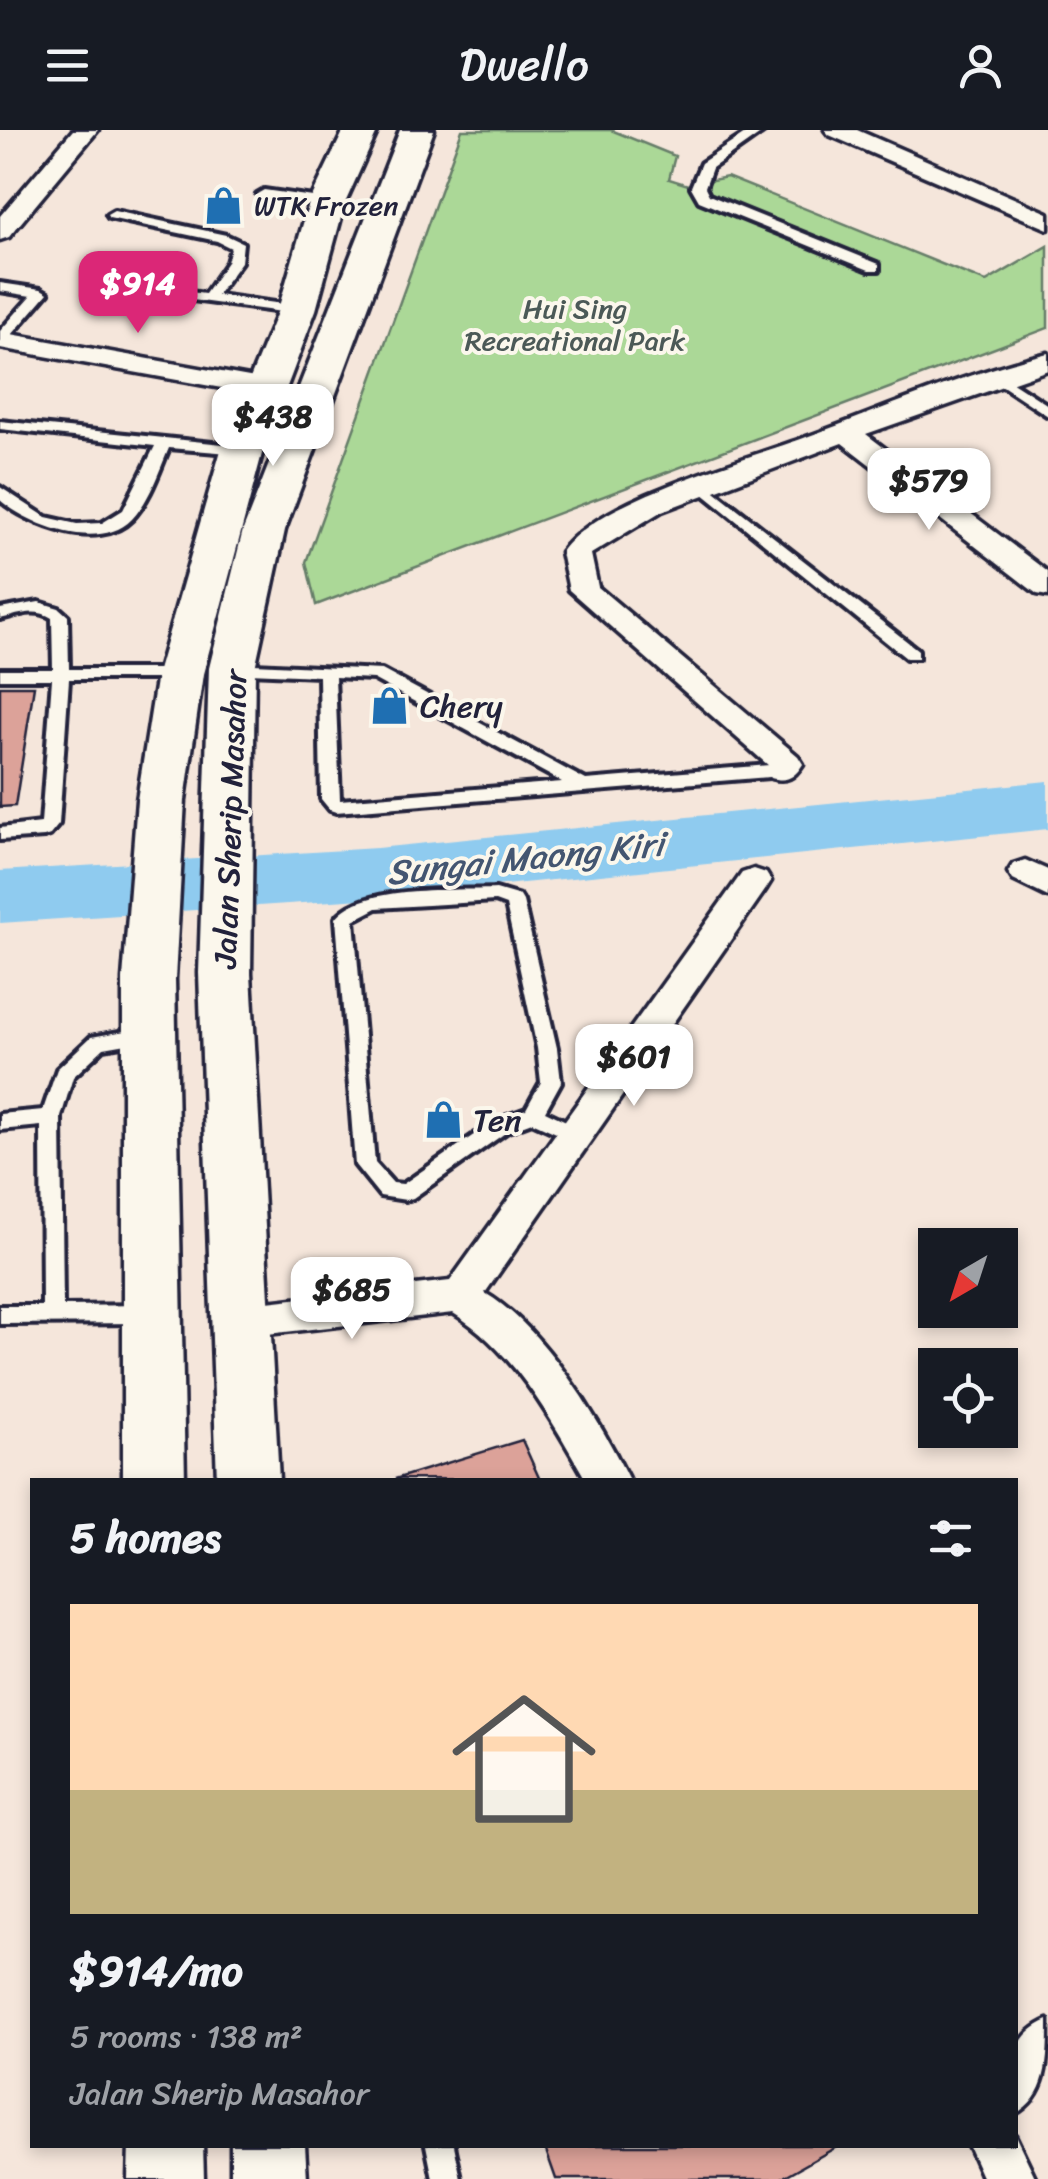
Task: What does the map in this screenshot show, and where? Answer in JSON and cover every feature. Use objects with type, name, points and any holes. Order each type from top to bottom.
[{"type":"main road","name":"Jalan Sherip Masahor","points":[[154,1478],[150,1006],[161,800],[180,674],[242,450],[297,310],[327,203],[361,130]]},
{"type":"main road","name":"Jalan Sherip Masahor","points":[[248,1478],[225,973],[232,668],[264,530],[417,130]]},
{"type":"main road","points":[[166,2148],[166,2179]]},
{"type":"main road","points":[[268,2148],[269,2179]]},
{"type":"street","points":[[0,232],[86,130]]},
{"type":"street","points":[[837,130],[1048,222]]},
{"type":"street","points":[[0,340],[266,388]]},
{"type":"street","points":[[782,770],[787,764],[584,590],[576,552],[600,530],[702,486],[997,376],[1048,361]]},
{"type":"street","points":[[846,433],[1048,587]]},
{"type":"street","points":[[460,1298],[754,882]]},
{"type":"street","points":[[241,1321],[439,1296],[460,1298],[512,1340],[580,1431],[607,1478]]},
{"type":"street","points":[[1018,2085],[1048,2045]]},
{"type":"street","points":[[994,2148],[1010,2179]]},
{"type":"lane","points":[[760,130],[706,166],[698,188],[704,198],[874,267]]},
{"type":"lane","points":[[264,194],[327,203]]},
{"type":"lane","points":[[114,215],[221,238],[238,246],[234,262],[207,300]]},
{"type":"lane","points":[[0,287],[41,294],[0,340]]},
{"type":"lane","points":[[138,289],[297,310]]},
{"type":"lane","points":[[997,376],[1048,412]]},
{"type":"lane","points":[[0,424],[242,450]]},
{"type":"lane","points":[[0,492],[31,516],[52,524],[94,528],[112,525],[126,518],[164,443]]},
{"type":"lane","points":[[702,486],[912,654]]},
{"type":"lane","points":[[0,614],[37,606],[51,608],[60,616],[61,674],[50,824],[44,831],[0,834]]},
{"type":"lane","points":[[232,668],[376,674],[583,786]]},
{"type":"lane","points":[[327,671],[330,799],[336,806],[782,770]]},
{"type":"lane","points":[[0,674],[180,674]]},
{"type":"lane","points":[[533,1114],[551,1082],[514,901],[496,895],[376,902],[358,908],[346,918],[365,1165],[387,1190],[406,1192],[501,1126],[533,1114],[576,1134]]},
{"type":"lane","points":[[54,1314],[52,1117],[64,1074],[98,1042],[150,1006]]},
{"type":"lane","points":[[0,1122],[52,1117]]},
{"type":"lane","points":[[0,1315],[152,1314]]},
{"type":"lane","points":[[441,2148],[447,2179]]},
{"type":"green space","name":"Hui Sing Recreational Park","points":[[462,130],[611,130],[675,156],[669,179],[688,185],[727,177],[986,282],[1048,246],[1048,328],[316,605],[306,562]]},
{"type":"building","points":[[0,686],[34,686],[15,806],[0,807]]},
{"type":"building","points":[[522,1440],[539,1478],[398,1478]]},
{"type":"building","points":[[545,2148],[835,2148],[780,2179],[556,2179]]},
{"type":"waterway","name":"Sungai Maong Kiri","points":[[0,897],[377,873],[1048,805]]},
{"type":"place","name":"WTK Frozen","points":[[224,205]]},
{"type":"place","name":"Chery","points":[[390,706]]},
{"type":"place","name":"Ten","points":[[443,1120]]}]
